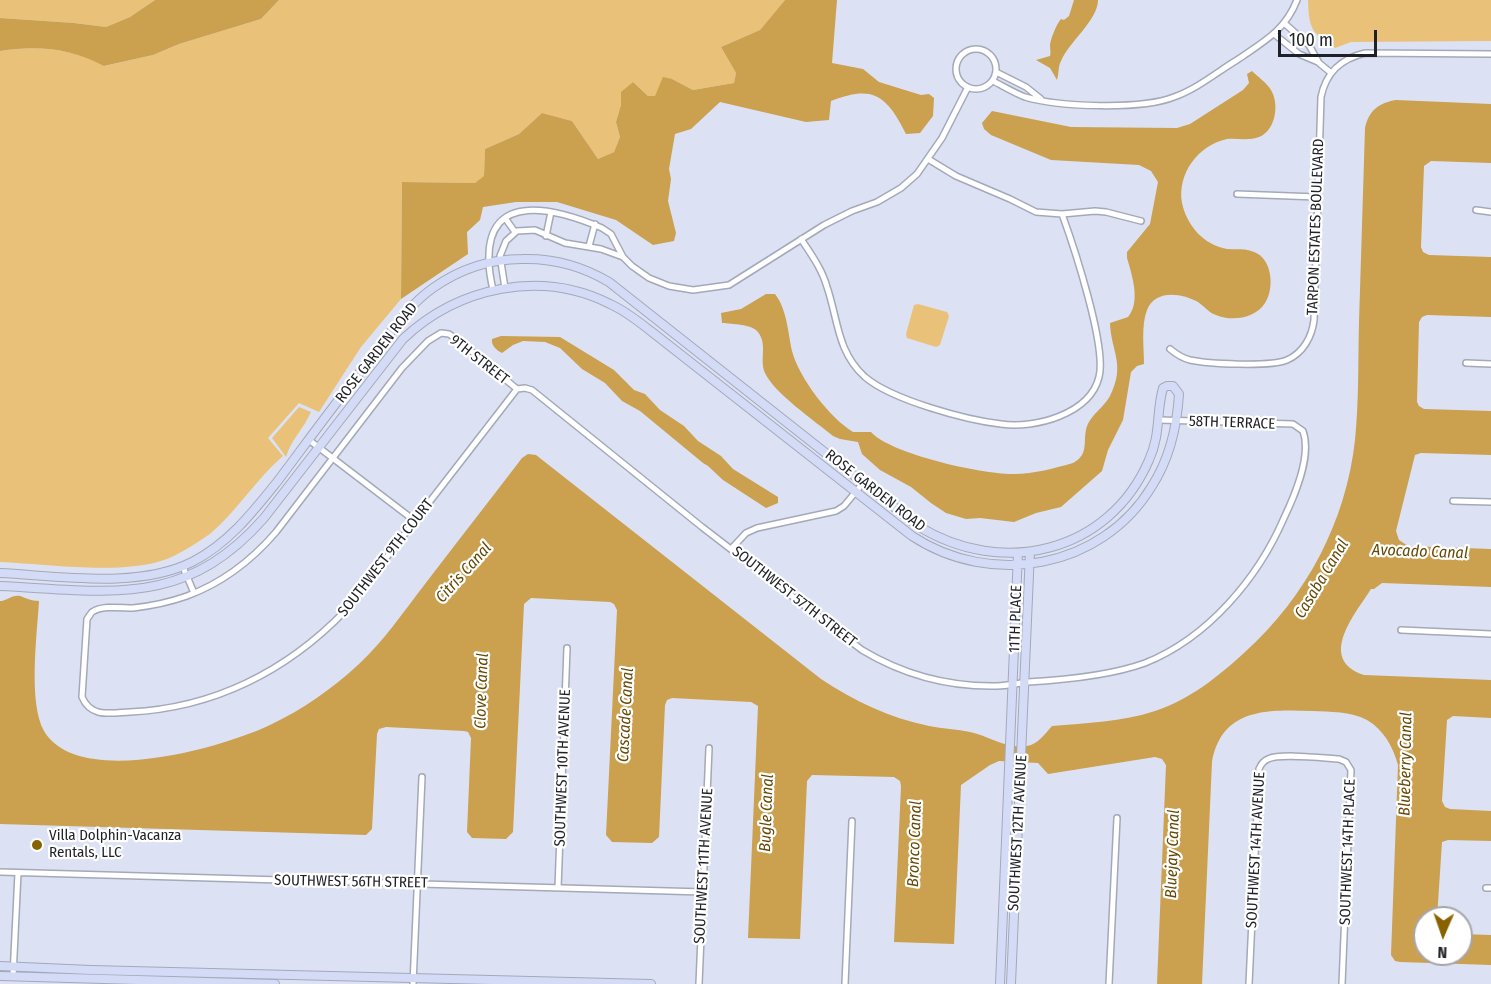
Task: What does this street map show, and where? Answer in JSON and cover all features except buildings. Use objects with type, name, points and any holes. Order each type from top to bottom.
[{"type":"street","points":[[993,81],[1025,97],[1069,104],[1139,105],[1161,102],[1190,90],[1274,34],[1293,11],[1297,0]]},
{"type":"street","points":[[1284,23],[1309,45],[1319,63]]},
{"type":"street","points":[[1274,34],[1299,54],[1319,63],[1330,72],[1349,58],[1365,53],[1491,54]]},
{"type":"street","points":[[969,50],[987,51],[995,60],[996,72],[993,81],[981,88],[968,87],[959,80],[956,69],[959,58],[969,50]]},
{"type":"street","points":[[996,72],[1026,87],[1042,100]]},
{"type":"street","name":"TARPON ESTATES BOULEVARD","points":[[1170,349],[1183,357],[1198,361],[1271,364],[1287,360],[1308,341],[1313,326],[1321,97],[1330,72]]},
{"type":"street","points":[[493,290],[489,263],[493,235],[505,218],[524,209],[551,212],[595,225],[611,234],[623,257],[640,273],[659,282],[681,288],[705,290],[729,285],[824,225],[877,202],[901,188],[917,174],[942,138],[968,87]]},
{"type":"street","points":[[928,159],[957,177],[1036,212],[1062,214],[1095,211],[1141,221]]},
{"type":"street","points":[[1237,195],[1317,197]]},
{"type":"street","points":[[1476,210],[1491,212]]},
{"type":"street","points":[[546,236],[551,212]]},
{"type":"street","points":[[801,239],[827,286],[840,341],[850,362],[866,377],[883,389],[941,411],[1003,425],[1029,423],[1072,412],[1084,402],[1094,390],[1102,362],[1080,270],[1062,214]]},
{"type":"street","points":[[505,218],[515,232]]},
{"type":"street","points":[[589,246],[595,225]]},
{"type":"street","points":[[505,288],[500,256],[506,241],[515,232],[535,230],[565,243],[589,246],[623,257]]},
{"type":"street","name":"ROSE GARDEN ROAD","points":[[0,573],[129,578],[183,567],[204,556],[242,525],[418,300],[447,278],[472,267],[501,261],[532,259],[559,262],[585,270],[609,282],[918,526],[944,541],[982,552],[1030,552],[1052,547],[1094,528],[1118,508],[1133,489],[1148,462],[1160,420],[1163,388],[1170,385],[1176,388],[1179,394],[1170,448],[1157,478],[1144,498],[1123,522],[1099,540],[1057,559],[1018,566],[982,564],[938,551],[912,536],[622,310],[595,297],[569,290],[540,286],[505,288],[456,302],[434,314],[413,330],[394,349],[249,536],[218,561],[165,585],[122,591],[0,586]]},
{"type":"street","name":"ROSE GARDEN ROAD","points":[[92,613],[104,608],[153,605],[194,593],[218,581],[254,555],[276,532],[402,368],[428,341],[441,333]]},
{"type":"street","name":"9TH STREET","points":[[441,333],[449,334],[459,341],[517,389]]},
{"type":"street","points":[[1466,363],[1491,364]]},
{"type":"street","name":"SOUTHWEST 9TH COURT","points":[[92,613],[87,619],[82,697],[86,706],[98,712],[145,711],[177,707],[232,690],[261,676],[304,649],[332,624],[361,592],[517,389]]},
{"type":"street","name":"SOUTHWEST 57TH STREET","points":[[517,389],[532,390],[847,640],[880,660],[915,674],[952,683],[997,686],[1114,671],[1145,662],[1184,641],[1212,619],[1243,587],[1258,567],[1277,534],[1292,501],[1302,466],[1306,447],[1303,431]]},
{"type":"street","name":"58TH TERRACE","points":[[1160,420],[1293,424],[1303,431]]},
{"type":"street","points":[[309,440],[415,521]]},
{"type":"street","points":[[732,548],[746,533],[757,528],[836,511],[844,506],[863,483]]},
{"type":"street","points":[[1453,501],[1491,502]]},
{"type":"street","name":"11TH PLACE","points":[[1025,683],[1030,552]]},
{"type":"street","name":"11TH PLACE","points":[[1013,684],[1018,553]]},
{"type":"street","points":[[183,567],[194,593]]},
{"type":"street","points":[[1401,630],[1491,634]]},
{"type":"street","name":"SOUTHWEST 10TH AVENUE","points":[[558,888],[567,648]]},
{"type":"street","name":"SOUTHWEST 12TH AVENUE","points":[[1011,984],[1025,683]]},
{"type":"street","name":"SOUTHWEST 12TH AVENUE","points":[[1000,984],[1013,684]]},
{"type":"street","name":"SOUTHWEST 11TH AVENUE","points":[[699,984],[709,748]]},
{"type":"street","name":"SOUTHWEST 14TH AVENUE","points":[[1249,984],[1259,769],[1263,762],[1273,757],[1306,758]]},
{"type":"street","name":"SOUTHWEST 14TH PLACE","points":[[1306,758],[1339,759],[1346,762],[1351,770],[1342,984]]},
{"type":"street","points":[[413,981],[422,777]]},
{"type":"street","points":[[1109,984],[1117,818]]},
{"type":"street","points":[[845,984],[852,821]]},
{"type":"street","name":"SOUTHWEST 56TH STREET","points":[[0,872],[703,892]]},
{"type":"street","points":[[13,976],[18,873]]},
{"type":"street","points":[[0,966],[14,966],[91,978],[101,982],[275,984]]},
{"type":"street","points":[[101,970],[101,982]]},
{"type":"street","points":[[0,976],[91,978],[101,970],[413,981],[651,984]]},
{"type":"shaded area","points":[[0,0],[155,0],[130,17],[106,27],[0,18]]},
{"type":"shaded area","points":[[279,0],[785,0],[760,30],[721,47],[736,73],[734,83],[693,90],[672,79],[656,96],[648,96],[633,82],[622,92],[616,122],[620,137],[614,152],[598,159],[572,121],[542,113],[519,134],[485,149],[484,177],[475,183],[402,182],[401,299],[361,347],[319,412],[299,403],[268,438],[283,456],[264,474],[221,524],[207,536],[175,556],[127,567],[106,568],[0,562],[0,51],[41,48],[80,55],[105,66],[153,55],[179,44],[261,19]]},
{"type":"shaded area","points":[[1308,0],[1491,0],[1491,41],[1351,42],[1335,48],[1316,34],[1313,29],[1309,17]]},
{"type":"shaded area","points":[[918,304],[947,312],[949,316],[940,345],[936,347],[907,338],[906,334],[914,305]]},
{"type":"shaded area","points":[[299,407],[311,412],[286,457],[272,438]]},
{"type":"water","points":[[155,0],[279,0],[261,19],[179,44],[153,55],[104,66],[79,55],[54,50],[27,48],[0,51],[0,18],[106,27],[130,17]]},
{"type":"water","points":[[785,0],[837,0],[832,63],[863,69],[879,82],[921,95],[929,94],[934,98],[933,116],[920,133],[906,134],[892,110],[876,96],[867,94],[845,96],[831,101],[829,120],[806,122],[720,102],[691,129],[675,134],[669,169],[671,179],[668,201],[676,233],[674,241],[653,245],[616,220],[557,202],[516,202],[483,207],[480,220],[467,232],[468,254],[401,299],[402,182],[475,183],[484,176],[485,149],[519,134],[542,113],[572,121],[598,159],[614,152],[620,137],[616,122],[621,105],[621,92],[633,82],[648,96],[655,96],[663,77],[693,90],[734,83],[736,73],[721,47],[760,30]]},
{"type":"water","points":[[1074,0],[1098,0],[1097,8],[1061,61],[1057,80],[1050,68],[1036,60],[1050,56],[1050,45],[1057,25],[1061,19],[1064,20],[1069,16]]},
{"type":"water","points":[[1252,71],[1267,85],[1274,96],[1274,117],[1269,129],[1259,137],[1227,139],[1207,147],[1192,162],[1186,172],[1181,192],[1184,211],[1192,227],[1204,239],[1219,247],[1254,252],[1265,260],[1271,282],[1268,297],[1256,312],[1236,318],[1213,314],[1198,302],[1184,296],[1162,296],[1151,303],[1144,323],[1144,364],[1137,366],[1131,372],[1123,420],[1108,450],[1102,471],[1061,507],[1036,513],[1014,522],[980,518],[966,519],[946,513],[911,487],[880,470],[862,454],[858,442],[833,436],[786,398],[765,373],[761,337],[755,329],[722,323],[721,313],[741,309],[766,294],[775,294],[785,314],[792,351],[801,373],[825,407],[853,432],[871,432],[897,448],[939,462],[982,471],[1022,474],[1073,463],[1082,456],[1084,451],[1089,422],[1110,396],[1115,385],[1117,366],[1110,323],[1128,317],[1132,311],[1135,296],[1127,252],[1150,224],[1158,182],[1151,171],[1139,165],[1051,160],[991,135],[984,129],[982,123],[992,111],[1071,127],[1177,128],[1190,124],[1243,90],[1249,83],[1247,74]]},
{"type":"water","points":[[1396,100],[1491,104],[1491,163],[1431,161],[1424,166],[1421,247],[1423,252],[1429,255],[1491,257],[1491,317],[1427,315],[1422,317],[1419,322],[1417,402],[1424,409],[1491,411],[1491,455],[1421,453],[1415,455],[1396,531],[1399,540],[1408,546],[1491,549],[1491,587],[1382,583],[1371,589],[1357,610],[1344,635],[1341,647],[1343,658],[1350,668],[1364,675],[1491,680],[1491,718],[1453,716],[1447,720],[1442,801],[1445,807],[1450,809],[1491,811],[1491,841],[1448,840],[1442,842],[1438,906],[1413,906],[1413,962],[1395,961],[1391,955],[1398,765],[1396,758],[1383,734],[1367,720],[1347,713],[1312,711],[1264,712],[1250,716],[1237,721],[1217,744],[1212,762],[1202,984],[1157,984],[1166,765],[1162,759],[1155,757],[1048,774],[1038,763],[999,761],[961,785],[954,944],[894,942],[900,781],[894,777],[812,775],[807,781],[800,939],[748,938],[758,706],[751,702],[672,698],[667,700],[659,837],[652,843],[612,842],[606,835],[617,610],[610,602],[531,598],[524,604],[513,832],[506,839],[472,838],[467,832],[471,738],[468,732],[386,727],[379,729],[377,734],[372,829],[366,835],[0,824],[0,601],[17,596],[39,601],[35,668],[36,703],[44,731],[62,748],[87,758],[118,761],[152,758],[219,744],[270,725],[294,713],[359,664],[385,636],[522,458],[528,454],[536,455],[821,679],[859,701],[886,713],[915,723],[970,732],[1011,746],[1027,746],[1035,743],[1052,726],[1130,718],[1180,701],[1225,670],[1267,630],[1287,607],[1320,556],[1343,500],[1355,440],[1358,396],[1365,128],[1372,112],[1385,103]]},
{"type":"water","points":[[501,336],[560,337],[614,370],[634,390],[645,394],[660,410],[684,426],[698,441],[721,456],[733,469],[778,497],[778,503],[766,508],[723,480],[640,411],[622,401],[605,383],[582,369],[560,348],[545,342],[523,341],[502,353],[494,347],[492,341]]},
{"type":"water","points":[[1473,934],[1491,935],[1491,965],[1473,964]]},
{"type":"place","name":"Villa Dolphin-Vacanza Rentals, LLC","points":[[37,845]]},
{"type":"water label","name":"Avocado Canal","points":[[1420,552]]},
{"type":"water label","name":"Citris Canal","points":[[464,573]]},
{"type":"water label","name":"Casaba Canal","points":[[1322,579]]},
{"type":"water label","name":"Clove Canal","points":[[482,691]]},
{"type":"water label","name":"Cascade Canal","points":[[626,715]]},
{"type":"water label","name":"Blueberry Canal","points":[[1406,764]]},
{"type":"water label","name":"Bugle Canal","points":[[767,813]]},
{"type":"water label","name":"Bronco Canal","points":[[915,844]]},
{"type":"water label","name":"Bluejay Canal","points":[[1173,854]]}]
